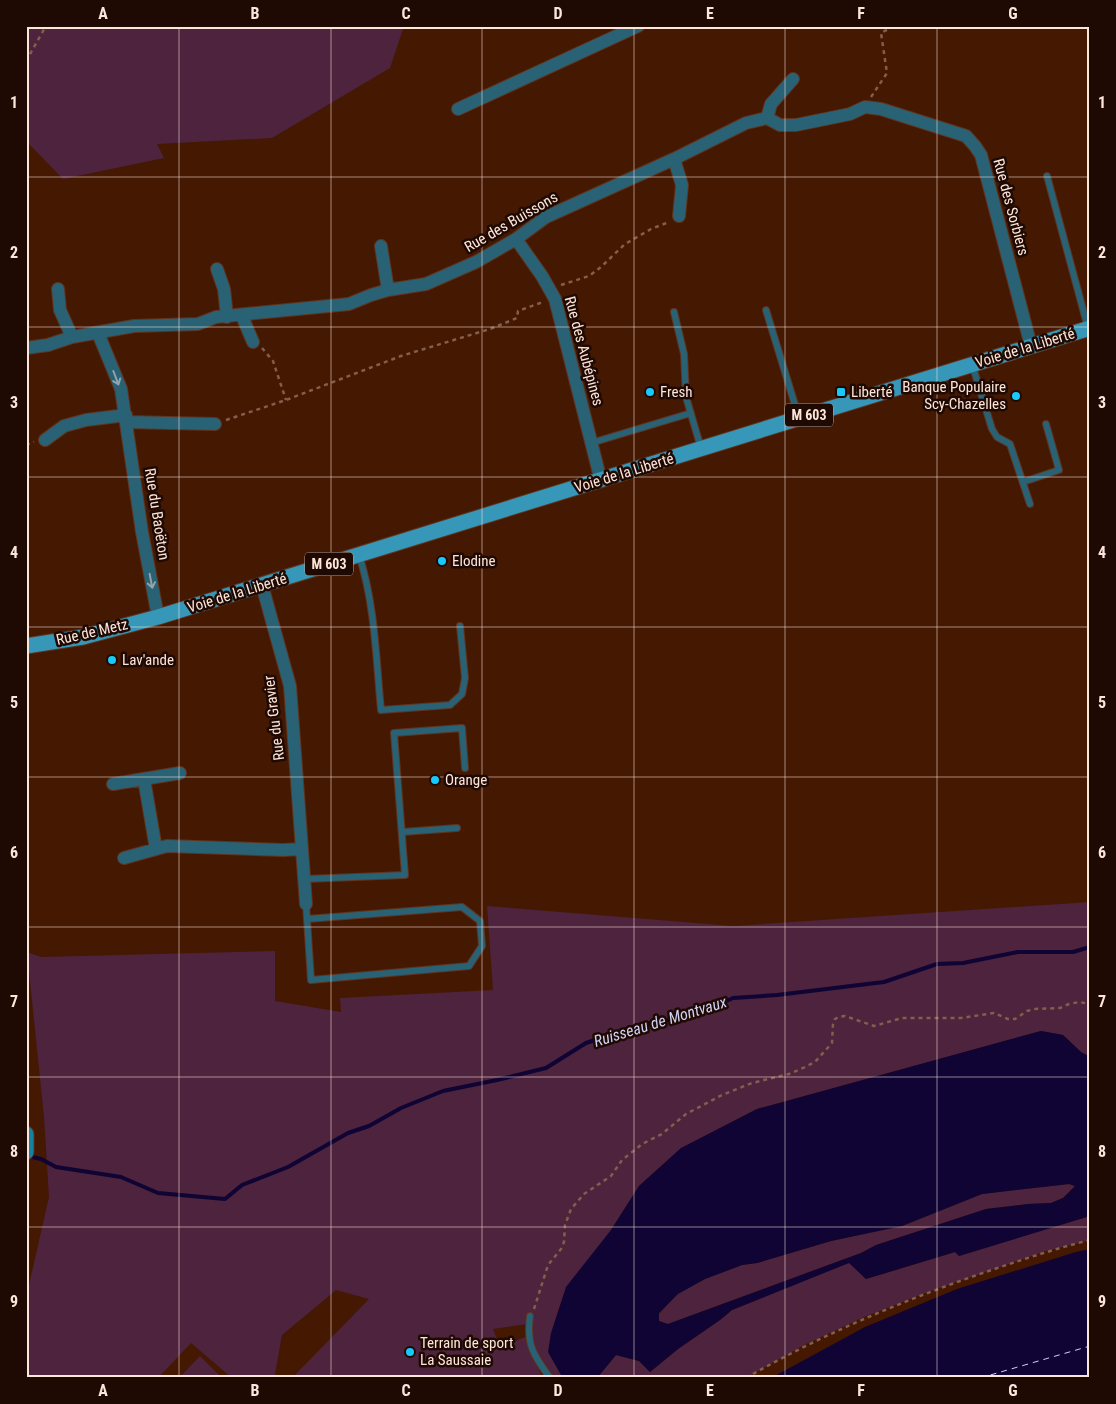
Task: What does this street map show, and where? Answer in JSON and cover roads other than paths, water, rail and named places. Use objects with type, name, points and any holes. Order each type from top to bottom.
[{"type":"main road","name":"Voie de la Liberté","points":[[158,617],[972,364],[1089,330]]},
{"type":"main road","name":"Rue de Metz","points":[[26,646],[83,637],[158,617]]},
{"type":"main road","points":[[26,1134],[26,1152]]},
{"type":"street","points":[[458,109],[638,26]]},
{"type":"street","points":[[767,118],[772,104],[793,79]]},
{"type":"street","name":"Rue des Sorbiers","points":[[767,118],[780,125],[796,126],[850,114],[866,107],[881,109],[966,136],[980,155],[1031,346]]},
{"type":"street","name":"Rue des Buissons","points":[[98,333],[134,326],[198,324],[216,317],[242,316],[350,304],[388,290],[426,284],[476,262],[516,239],[546,217],[674,159],[746,122],[767,118]]},
{"type":"street","points":[[674,159],[682,185],[679,216]]},
{"type":"street","name":"Rue des Aubépines","points":[[516,239],[542,276],[555,299],[601,480]]},
{"type":"street","points":[[381,246],[388,290]]},
{"type":"street","points":[[217,269],[224,289],[227,316]]},
{"type":"street","points":[[58,289],[60,310],[72,336]]},
{"type":"street","points":[[242,316],[253,342]]},
{"type":"street","points":[[26,348],[48,344],[72,336],[98,333]]},
{"type":"street","name":"Rue du Baoëton","points":[[98,333],[121,390],[142,532],[158,617]]},
{"type":"street","points":[[45,440],[64,426],[86,420],[126,418],[215,424]]},
{"type":"street","name":"Rue du Gravier","points":[[262,585],[290,686],[306,904]]},
{"type":"street","points":[[113,784],[180,773]]},
{"type":"street","points":[[144,779],[156,848]]},
{"type":"street","points":[[124,858],[167,846],[302,849]]},
{"type":"lane","points":[[1047,176],[1089,330]]},
{"type":"lane","points":[[766,310],[799,418]]},
{"type":"lane","points":[[674,312],[684,354],[686,397],[702,449]]},
{"type":"lane","points":[[972,364],[992,429],[997,437],[1010,444],[1030,504]]},
{"type":"lane","points":[[591,443],[691,413]]},
{"type":"lane","points":[[1023,482],[1059,470],[1046,424]]},
{"type":"lane","points":[[359,555],[365,573],[370,604],[381,710],[450,705],[462,694],[465,678],[460,626]]},
{"type":"lane","points":[[305,880],[405,875],[394,733],[462,728],[465,768]]},
{"type":"lane","points":[[402,832],[457,828]]},
{"type":"lane","points":[[306,904],[311,980],[469,966],[482,946],[480,921],[462,907],[307,919]]},
{"type":"lane","points":[[530,1316],[528,1336],[536,1358],[550,1378]]},
{"type":"waterway","name":"Ruisseau de Montvaux","points":[[28,1156],[41,1159],[56,1167],[121,1177],[158,1193],[225,1199],[242,1185],[288,1167],[348,1133],[369,1126],[401,1108],[443,1091],[546,1068],[586,1043],[639,1025],[669,1020],[716,1006],[733,998],[777,995],[884,982],[937,964],[963,963],[1018,952],[1073,952],[1090,947]]},
{"type":"place","name":"Fresh","points":[[650,392]]},
{"type":"place","name":"Liberté","points":[[841,392]]},
{"type":"place","name":"Banque Populaire Scy-Chazelles","points":[[1016,396]]},
{"type":"place","name":"Elodine","points":[[442,561]]},
{"type":"place","name":"Lav'ande","points":[[112,660]]},
{"type":"place","name":"Orange","points":[[435,780]]},
{"type":"place","name":"Terrain de sport La Saussaie","points":[[410,1352]]}]
